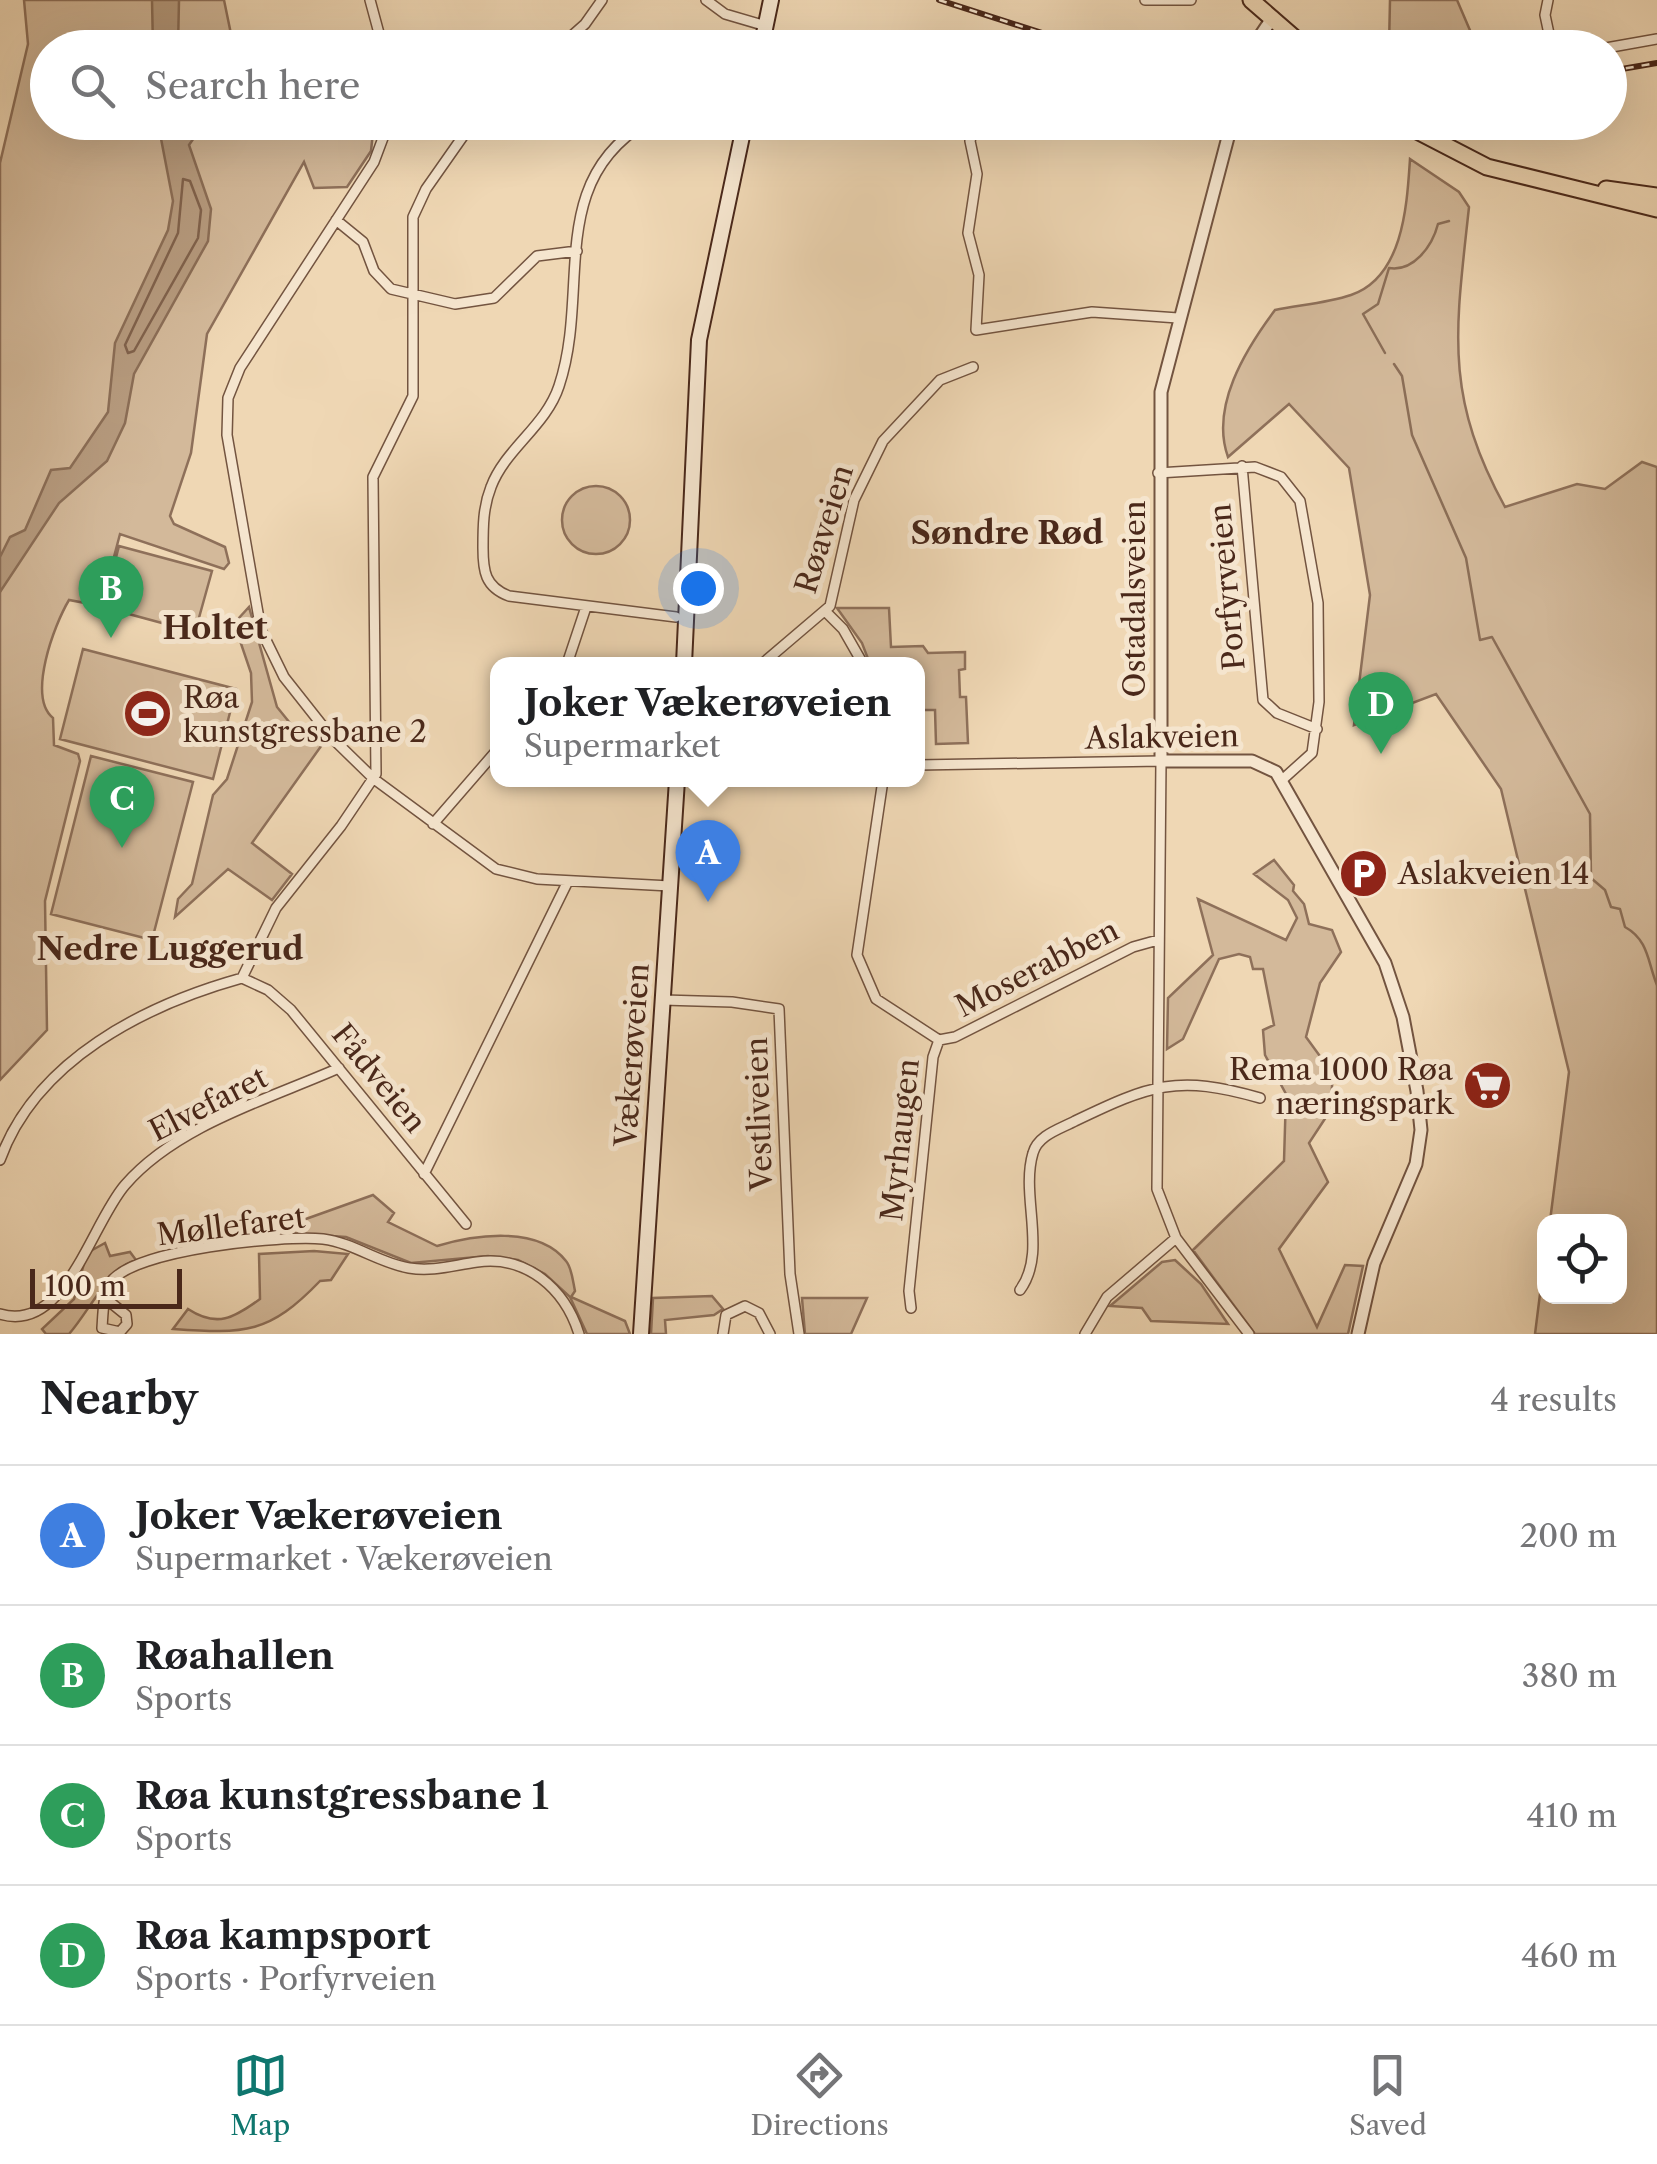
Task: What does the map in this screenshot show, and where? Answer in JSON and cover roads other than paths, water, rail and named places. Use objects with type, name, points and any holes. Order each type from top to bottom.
[{"type":"main road","points":[[765,30],[772,0]]},
{"type":"main road","points":[[1241,0],[1284,30]]},
{"type":"main road","points":[[1251,0],[1275,23]]},
{"type":"main road","points":[[684,657],[696,361],[742,140]]},
{"type":"main road","points":[[1428,140],[1470,160],[1533,180],[1657,209]]},
{"type":"main road","points":[[1533,180],[1657,196]]},
{"type":"main road","name":"Vækerøveien","points":[[642,1334],[677,787]]},
{"type":"street","points":[[370,0],[378,30]]},
{"type":"street","points":[[578,30],[602,0]]},
{"type":"street","points":[[706,0],[725,14],[766,26]]},
{"type":"street","points":[[1145,0],[1191,0]]},
{"type":"street","points":[[1548,0],[1545,15],[1548,30]]},
{"type":"street","points":[[1269,30],[1275,23]]},
{"type":"street","points":[[1272,30],[1275,23]]},
{"type":"street","points":[[1627,44],[1657,38]]},
{"type":"street","points":[[382,140],[374,162],[240,368],[228,398],[227,436],[266,646],[333,739],[374,780],[505,873],[568,881],[670,886]]},
{"type":"street","points":[[0,1160],[33,1098],[74,1058],[125,1027],[242,978],[276,908],[374,780],[378,757],[372,488],[378,465],[412,396],[413,216],[426,188],[460,140]]},
{"type":"street","points":[[621,140],[593,173],[577,251],[558,390],[492,484],[484,516],[483,566],[489,584],[502,594],[676,617]]},
{"type":"street","points":[[970,140],[977,174],[968,238],[978,275],[976,330],[1092,312],[1178,318]]},
{"type":"street","name":"Ostadalsveien","points":[[1228,140],[1202,248],[1178,318],[1160,392],[1156,1179],[1164,1214],[1176,1238],[1249,1334]]},
{"type":"street","points":[[336,220],[363,242],[382,281],[413,296],[455,304],[494,298],[536,256],[577,251]]},
{"type":"street","name":"Røaveien","points":[[771,657],[826,612],[854,500],[876,452],[940,380],[973,367]]},
{"type":"street","name":"Porfyrveien","points":[[1158,473],[1242,466],[1281,476],[1305,513],[1318,602],[1317,729],[1308,760],[1282,780]]},
{"type":"street","name":"Porfyrveien","points":[[1242,466],[1263,700],[1277,713],[1317,729]]},
{"type":"street","points":[[569,657],[586,607]]},
{"type":"street","points":[[826,612],[843,629],[859,657]]},
{"type":"street","points":[[433,824],[490,757]]},
{"type":"street","name":"Aslakveien","points":[[925,765],[1258,762],[1282,780]]},
{"type":"street","points":[[1282,780],[1385,963],[1403,1017],[1419,1105],[1416,1164],[1374,1262],[1358,1334]]},
{"type":"street","name":"Myrhaugen","points":[[882,787],[857,955],[876,998],[938,1040],[931,1073],[911,1308]]},
{"type":"street","points":[[424,1174],[568,881]]},
{"type":"street","name":"Moserabben","points":[[938,1040],[955,1037],[1133,947],[1158,940]]},
{"type":"street","name":"Fådveien","points":[[242,978],[277,996],[466,1224]]},
{"type":"street","name":"Vestliveien","points":[[663,1000],[732,1002],[779,1009],[790,1274],[799,1334]]},
{"type":"street","name":"Elvefaret","points":[[0,1314],[26,1319],[54,1308],[116,1196],[151,1161],[204,1129],[339,1068]]},
{"type":"street","points":[[1020,1290],[1031,1268],[1032,1160],[1037,1144],[1051,1133],[1156,1085],[1214,1084],[1260,1098]]},
{"type":"street","points":[[1085,1334],[1107,1297],[1176,1238]]},
{"type":"street","name":"Møllefaret","points":[[105,1298],[110,1283],[141,1262],[213,1248],[321,1239],[347,1244],[404,1268],[426,1270],[490,1261],[517,1265],[553,1286],[568,1306],[579,1334]]},
{"type":"street","points":[[723,1334],[726,1315],[744,1306],[759,1314],[770,1334]]},
{"type":"water","points":[[152,0],[179,0],[178,30],[153,30]]},
{"type":"water","points":[[161,140],[192,140],[189,145],[211,209],[208,241],[134,374],[125,423],[107,461],[59,503],[0,592],[0,557],[10,537],[25,530],[51,470],[70,468],[108,412],[115,343],[168,230],[173,201]]},
{"type":"waterway","points":[[1385,353],[1363,314],[1378,304],[1389,268],[1413,262],[1426,249],[1438,224],[1449,221]]},
{"type":"waterway","points":[[1394,364],[1402,376],[1412,435],[1466,558],[1480,640],[1492,637],[1590,814],[1591,878],[1605,890],[1611,907],[1620,909],[1625,927],[1639,939],[1657,985]]},
{"type":"railway","points":[[939,0],[1033,30]]},
{"type":"railway","points":[[1627,68],[1657,63]]},
{"type":"place","name":"Røahallen","points":[[111,638]]},
{"type":"place","name":"Røa kunstgressbane 2","points":[[148,714]]},
{"type":"place","name":"Røa kampsport","points":[[1381,754]]},
{"type":"place","name":"Røa kunstgressbane 1","points":[[122,848]]},
{"type":"place","name":"Aslakveien 14","points":[[1363,873]]},
{"type":"place","name":"Joker Vækerøveien","points":[[708,902]]},
{"type":"place","name":"Rema 1000 Røa næringspark","points":[[1488,1086]]},
{"type":"district","name":"Søndre Rød","points":[[1007,532]]},
{"type":"district","name":"Holtet","points":[[215,627]]},
{"type":"district","name":"Nedre Luggerud","points":[[170,948]]}]
